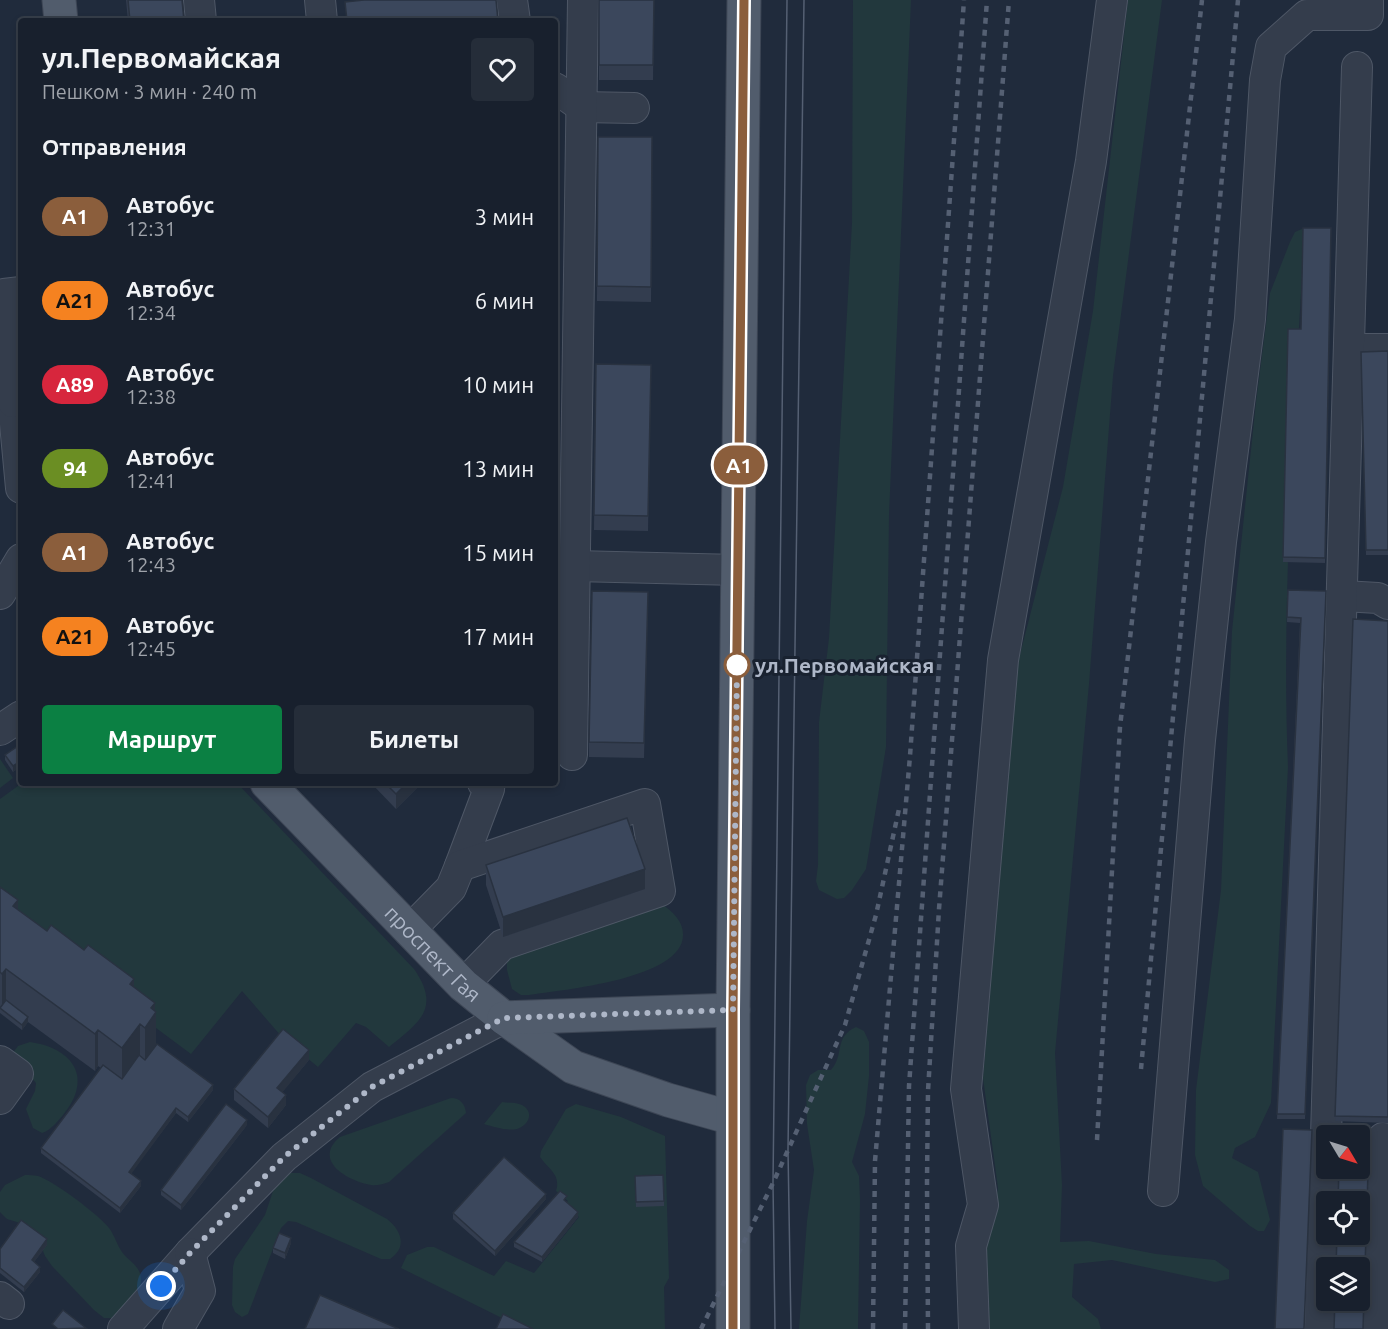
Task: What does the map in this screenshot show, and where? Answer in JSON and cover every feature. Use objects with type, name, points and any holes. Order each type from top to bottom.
[{"type":"main road","points":[[59,0],[61,18]]},
{"type":"main road","points":[[733,1329],[732,1118],[744,0]]},
{"type":"main road","name":"проспект Гая","points":[[270,786],[463,985],[504,1018],[573,1067],[668,1100],[732,1118]]},
{"type":"main road","points":[[504,1018],[733,1010]]},
{"type":"street","points":[[199,0],[201,18]]},
{"type":"street","points":[[320,0],[322,18]]},
{"type":"street","points":[[513,0],[514,18]]},
{"type":"street","points":[[572,755],[565,567],[566,404],[582,107],[583,0]]},
{"type":"street","points":[[974,1329],[971,1246],[983,1206],[966,1089],[1003,660],[1091,161],[1112,0]]},
{"type":"street","points":[[1163,1191],[1200,740],[1221,542],[1250,319],[1265,80],[1271,46],[1300,20],[1308,15],[1368,15],[1368,0]]},
{"type":"street","points":[[1332,1125],[1357,67]]},
{"type":"street","points":[[558,90],[582,107],[634,108]]},
{"type":"street","points":[[18,292],[4,294],[18,423]]},
{"type":"street","points":[[1350,349],[1388,349]]},
{"type":"street","points":[[0,594],[18,564]]},
{"type":"street","points":[[565,567],[738,570]]},
{"type":"street","points":[[1343,596],[1378,598],[1388,604]]},
{"type":"street","points":[[0,730],[18,718]]},
{"type":"street","points":[[409,931],[452,888],[489,789],[486,786]]},
{"type":"street","points":[[460,866],[645,804],[660,891],[502,945],[463,985]]},
{"type":"street","points":[[123,1329],[190,1253],[284,1157],[372,1087],[504,1018]]},
{"type":"street","points":[[0,1061],[18,1074],[0,1099]]},
{"type":"street","points":[[1377,1136],[1377,1329]]},
{"type":"street","points":[[1320,1329],[1329,1179]]},
{"type":"street","points":[[178,1329],[200,1291],[190,1253]]},
{"type":"green space","points":[[853,0],[911,0],[889,515],[886,747],[866,869],[852,890],[844,898],[837,899],[819,890],[816,881],[819,722],[829,638],[852,223]]},
{"type":"green space","points":[[1128,0],[1162,0],[1113,376],[1089,684],[1055,1053],[1062,1185],[1060,1242],[1089,1241],[1156,1254],[1215,1260],[1229,1270],[1229,1279],[1215,1282],[1112,1260],[1074,1264],[1072,1297],[1098,1319],[1101,1329],[988,1329],[984,1254],[998,1188],[983,1078],[1015,674],[1063,487],[1093,311]]},
{"type":"green space","points":[[1302,229],[1305,235],[1287,588],[1288,767],[1271,1103],[1255,1137],[1235,1148],[1232,1158],[1258,1172],[1270,1220],[1264,1231],[1258,1231],[1203,1186],[1195,1155],[1196,1090],[1221,890],[1232,631],[1256,402],[1270,293],[1295,232]]},
{"type":"green space","points":[[0,759],[13,778],[0,788]]},
{"type":"green space","points":[[18,786],[240,786],[414,969],[426,994],[423,1013],[410,1030],[389,1047],[366,1027],[356,1023],[318,1067],[282,1037],[242,991],[191,1054],[0,912],[0,799]]},
{"type":"green space","points":[[663,905],[673,913],[683,929],[678,949],[664,962],[644,972],[567,990],[521,995],[512,989],[507,970],[507,958]]},
{"type":"green space","points":[[856,1027],[864,1031],[869,1042],[869,1076],[865,1114],[852,1162],[859,1176],[860,1200],[858,1329],[799,1329],[807,1221],[814,1170],[807,1124],[806,1085],[810,1075],[818,1070],[831,1070],[838,1058],[844,1036]]},
{"type":"green space","points":[[30,1042],[45,1045],[68,1058],[78,1077],[77,1089],[63,1115],[42,1133],[33,1128],[26,1109],[35,1091],[36,1083],[12,1054],[18,1046]]},
{"type":"green space","points":[[451,1098],[462,1102],[466,1113],[389,1182],[376,1185],[362,1183],[343,1174],[331,1161],[332,1146],[340,1137]]},
{"type":"green space","points":[[502,1102],[517,1103],[528,1110],[528,1120],[521,1128],[500,1128],[484,1124]]},
{"type":"green space","points":[[576,1104],[621,1117],[665,1136],[669,1278],[664,1287],[665,1329],[524,1329],[401,1268],[407,1255],[427,1247],[434,1247],[494,1276],[506,1261],[534,1273],[579,1217],[564,1205],[568,1201],[556,1191],[556,1176],[540,1157],[541,1151],[566,1109]]},
{"type":"green space","points":[[286,1173],[300,1173],[311,1178],[387,1219],[399,1233],[401,1244],[396,1254],[390,1259],[381,1259],[296,1222],[288,1221],[281,1228],[248,1314],[242,1317],[235,1312],[232,1305],[235,1259],[265,1215],[276,1182]]},
{"type":"green space","points":[[25,1175],[45,1179],[96,1215],[109,1228],[122,1252],[138,1268],[141,1282],[138,1292],[114,1318],[104,1318],[94,1310],[52,1266],[40,1243],[20,1223],[7,1219],[0,1212],[0,1192],[5,1185]]},
{"type":"building","points":[[128,0],[182,0],[184,18],[130,18]]},
{"type":"building","points":[[496,0],[498,18],[347,18],[345,2]]},
{"type":"building","points":[[599,0],[654,0],[653,65],[599,65]]},
{"type":"building","points":[[598,137],[652,137],[651,287],[597,286]]},
{"type":"building","points":[[1303,228],[1331,228],[1325,558],[1283,557],[1288,329],[1301,329]]},
{"type":"building","points":[[1388,351],[1388,550],[1366,550],[1361,352]]},
{"type":"building","points":[[596,364],[651,365],[648,516],[594,515]]},
{"type":"building","points":[[1288,590],[1326,591],[1305,1114],[1277,1114],[1301,618],[1287,617]]},
{"type":"building","points":[[592,591],[648,592],[644,743],[589,742]]},
{"type":"building","points":[[1353,619],[1388,621],[1388,1117],[1335,1116]]},
{"type":"building","points":[[18,746],[18,763],[13,766],[5,755]]},
{"type":"building","points":[[388,786],[404,786],[396,794]]},
{"type":"building","points":[[627,818],[645,869],[503,917],[486,865]]},
{"type":"building","points":[[0,887],[18,900],[13,906],[47,931],[51,925],[84,950],[88,945],[134,979],[130,984],[155,1003],[151,1008],[156,1012],[145,1028],[140,1024],[122,1048],[98,1030],[95,1034],[6,969],[2,974],[0,972]]},
{"type":"building","points":[[6,1000],[28,1017],[22,1025],[0,1008]]},
{"type":"building","points":[[283,1029],[309,1050],[277,1088],[286,1095],[268,1117],[234,1089]]},
{"type":"building","points":[[157,1044],[213,1085],[188,1117],[176,1108],[129,1172],[141,1181],[120,1208],[41,1148],[103,1065],[122,1079],[139,1055],[145,1060]]},
{"type":"building","points":[[226,1104],[247,1120],[181,1205],[161,1190]]},
{"type":"building","points":[[1283,1129],[1312,1130],[1304,1329],[1275,1329]]},
{"type":"building","points":[[504,1157],[546,1194],[495,1251],[453,1213]]},
{"type":"building","points":[[663,1175],[664,1201],[636,1202],[635,1176]]},
{"type":"building","points":[[1339,1179],[1368,1179],[1367,1191],[1338,1191]]},
{"type":"building","points":[[560,1191],[567,1196],[564,1200],[578,1212],[542,1257],[514,1242]]},
{"type":"building","points":[[21,1220],[47,1239],[32,1260],[40,1267],[24,1287],[0,1268],[0,1249]]},
{"type":"building","points":[[279,1233],[291,1238],[285,1253],[273,1248]]},
{"type":"building","points":[[1337,1245],[1366,1245],[1365,1257],[1336,1257]]},
{"type":"building","points":[[320,1295],[399,1329],[305,1329]]},
{"type":"building","points":[[63,1310],[86,1328],[58,1329],[52,1324]]},
{"type":"building","points":[[1335,1311],[1364,1311],[1363,1329],[1334,1329]]},
{"type":"building","points":[[503,1314],[533,1329],[496,1329]]},
{"type":"tram line","points":[[775,1329],[773,1183],[787,0]]},
{"type":"tram line","points":[[791,1329],[788,1150],[804,0]]},
{"type":"railway","points":[[873,1329],[875,1161],[910,756],[964,0]]},
{"type":"railway","points":[[905,1329],[909,1086],[987,0]]},
{"type":"railway","points":[[928,1329],[928,1091],[939,909],[1009,0]]},
{"type":"railway","points":[[1097,1140],[1120,727],[1202,0]]},
{"type":"railway","points":[[1141,1069],[1238,0]]},
{"type":"railway","points":[[701,1329],[773,1183],[845,1025],[876,915],[899,809]]},
{"type":"bus line","name":"А1","points":[[733,1329],[732,1118],[744,0]]},
{"type":"place","name":"ул.Первомайская","points":[[737,665]]},
{"type":"route","points":[[161,1286],[284,1157],[372,1087],[504,1018],[733,1010],[737,665]]}]
